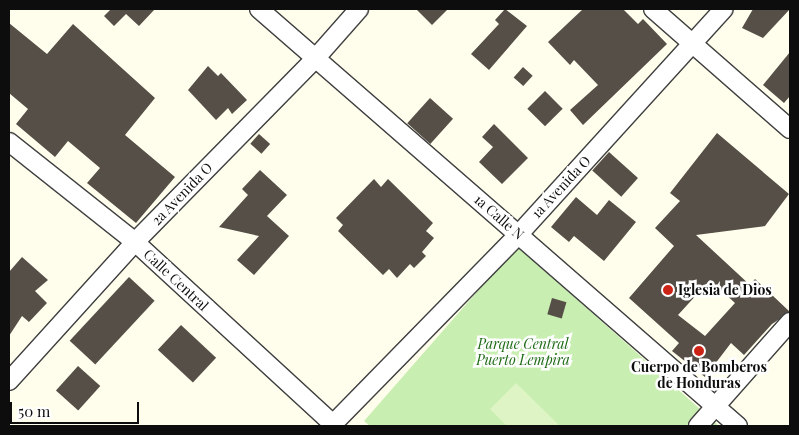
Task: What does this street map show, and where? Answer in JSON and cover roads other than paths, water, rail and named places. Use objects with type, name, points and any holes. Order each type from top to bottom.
[{"type":"street","name":"1a Calle N","points":[[259,9],[314,60],[519,234],[738,426]]},
{"type":"street","name":"2a Avenida O","points":[[9,381],[135,242],[314,60],[359,9]]},
{"type":"street","points":[[653,9],[790,129]]},
{"type":"street","name":"1a Avenida O","points":[[333,426],[519,234],[724,9]]},
{"type":"street","name":"Calle Central","points":[[9,142],[135,242],[333,426]]},
{"type":"street","points":[[698,426],[790,322]]},
{"type":"place","name":"Iglesia de Dios","points":[[668,290]]},
{"type":"place","name":"Cuerpo de Bomberos de Honduras","points":[[699,351]]},
{"type":"park label","name":"Parque Central Puerto Lempira","points":[[523,352]]}]
